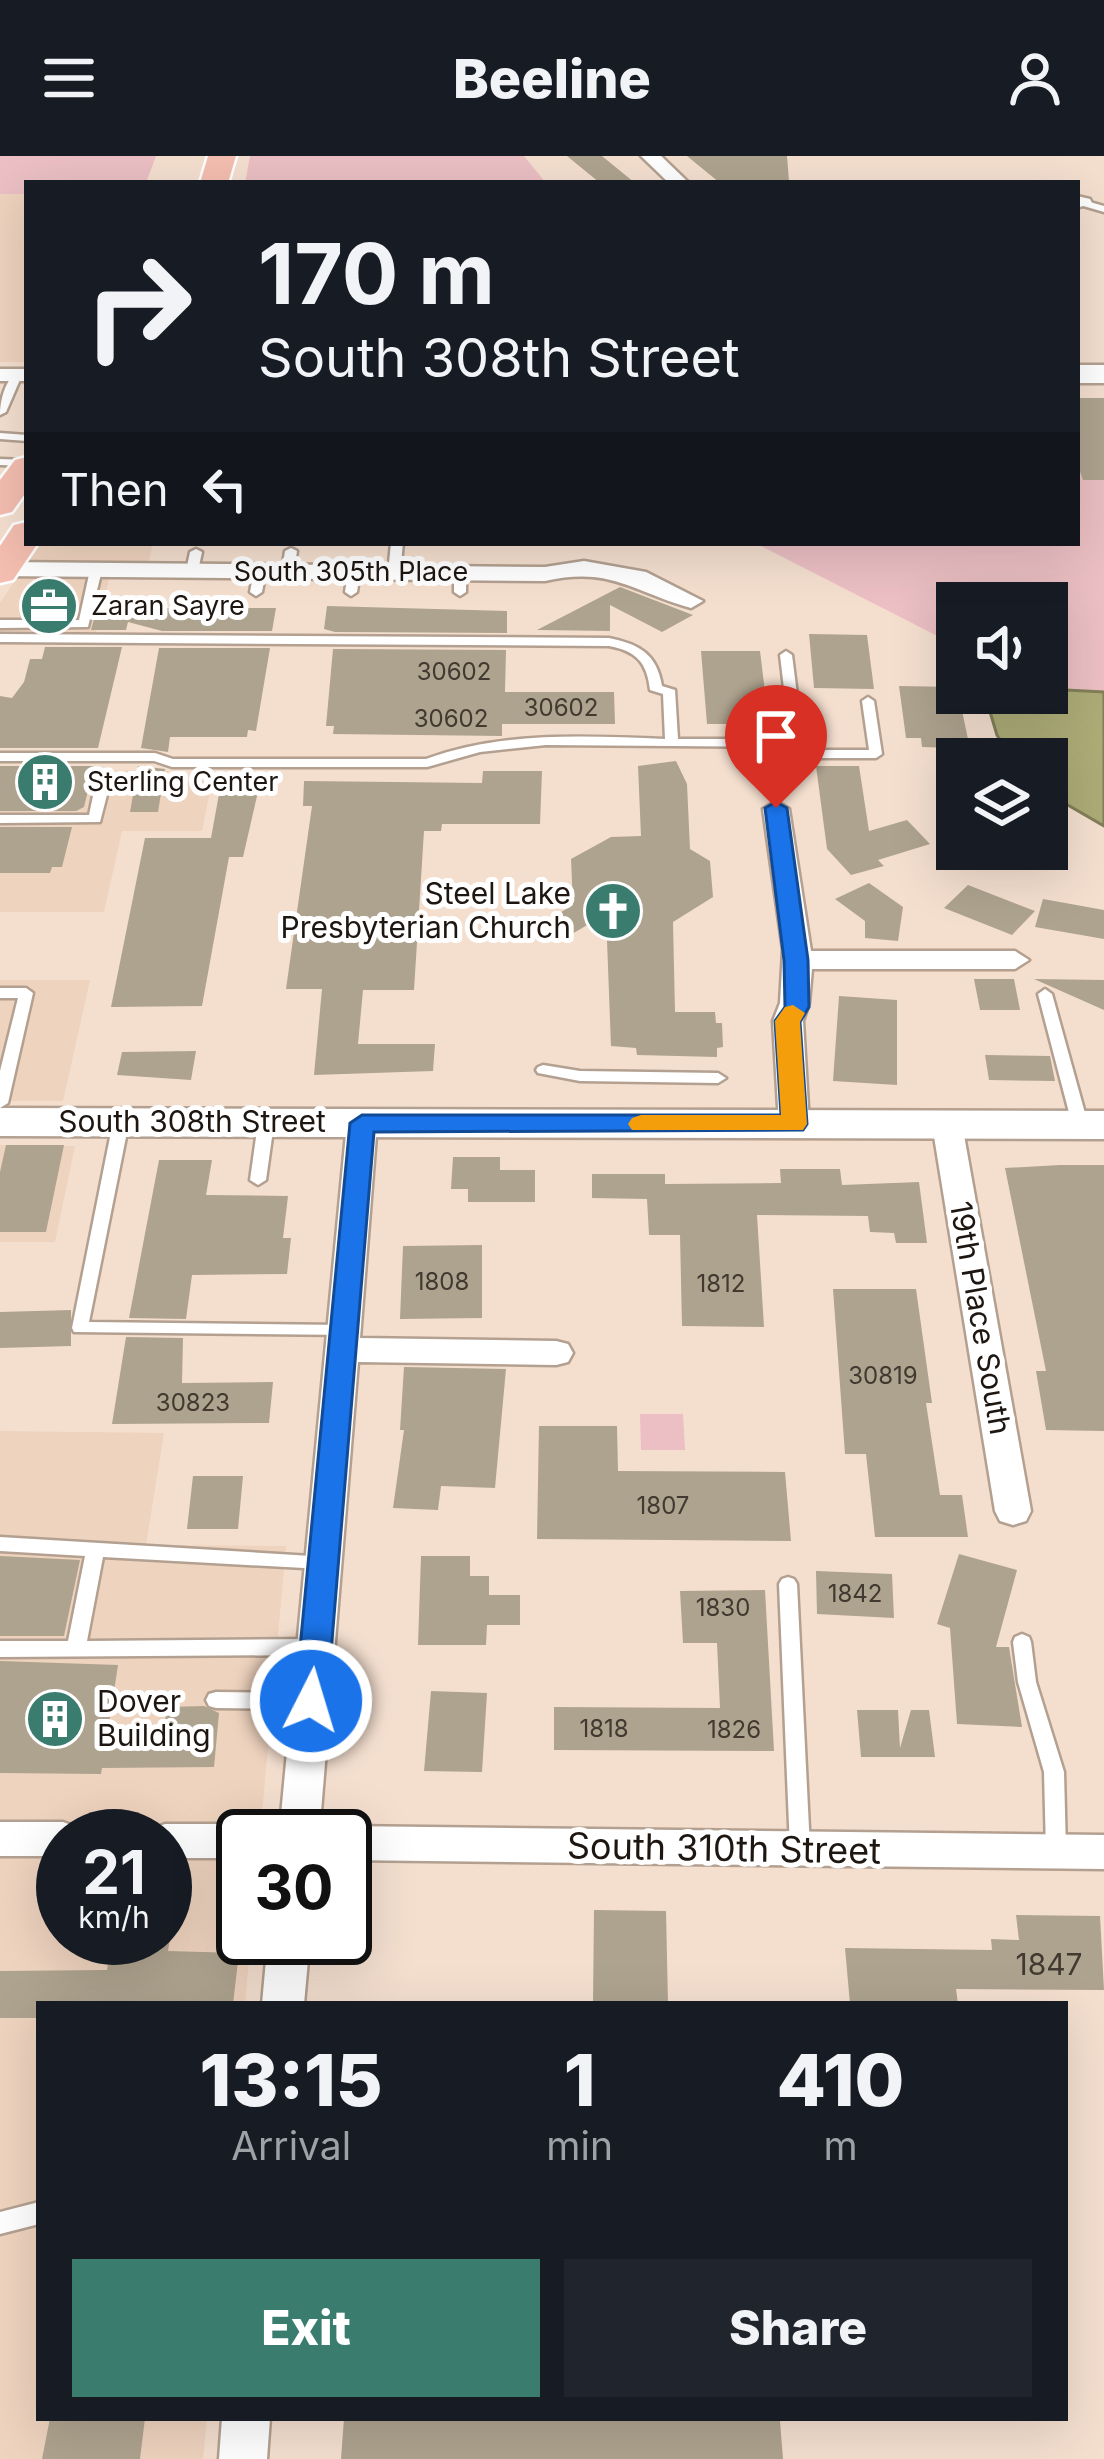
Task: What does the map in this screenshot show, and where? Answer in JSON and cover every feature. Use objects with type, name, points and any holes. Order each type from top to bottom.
[{"type":"main road","points":[[0,505],[24,469]]},
{"type":"main road","points":[[1,570],[24,537]]},
{"type":"street","points":[[650,156],[677,180]]},
{"type":"street","name":"South 305th Place","points":[[1,570],[96,570],[194,561],[258,582],[290,561],[353,582],[394,572],[460,583],[545,574],[579,564],[627,571],[691,601]]},
{"type":"street","points":[[776,808],[796,960],[797,1007],[788,1021],[794,1124]]},
{"type":"street","points":[[796,960],[1015,960]]},
{"type":"street","name":"South 308th Street","points":[[0,1122],[1092,1125]]},
{"type":"street","points":[[301,1809],[362,1123]]},
{"type":"street","name":"19th Place South","points":[[947,1124],[1012,1511]]},
{"type":"street","points":[[343,1341],[556,1353]]},
{"type":"street","points":[[0,1839],[36,1839]]},
{"type":"street","name":"South 310th Street","points":[[372,1843],[1104,1852]]},
{"type":"street","points":[[283,2001],[287,1965]]},
{"type":"street","points":[[243,2459],[246,2421]]},
{"type":"lane","points":[[1080,203],[1104,208]]},
{"type":"lane","points":[[1,412],[15,375]]},
{"type":"lane","points":[[394,572],[397,546]]},
{"type":"lane","points":[[0,624],[84,624],[96,570]]},
{"type":"lane","points":[[0,638],[609,642],[645,653],[655,668],[656,690],[669,690],[672,743]]},
{"type":"lane","points":[[786,656],[798,754],[876,754],[868,701]]},
{"type":"lane","points":[[0,757],[427,763],[447,753],[496,745],[796,743]]},
{"type":"lane","points":[[0,818],[95,819],[101,791]]},
{"type":"lane","points":[[0,993],[26,993],[0,1103]]},
{"type":"lane","points":[[1045,994],[1092,1125]]},
{"type":"lane","points":[[543,1070],[580,1076],[718,1078]]},
{"type":"lane","points":[[121,1122],[80,1328],[343,1341]]},
{"type":"lane","points":[[258,1180],[266,1123]]},
{"type":"lane","points":[[0,1544],[323,1562]]},
{"type":"lane","points":[[76,1648],[95,1550]]},
{"type":"lane","points":[[788,1584],[800,1850]]},
{"type":"lane","points":[[1022,1642],[1027,1682],[1054,1772],[1055,1851]]},
{"type":"lane","points":[[0,1648],[315,1647]]},
{"type":"lane","points":[[216,1700],[311,1701]]},
{"type":"lane","points":[[0,2223],[36,2214]]},
{"type":"shaded area","points":[[0,156],[156,156],[147,180],[24,180],[24,194],[0,194]]},
{"type":"shaded area","points":[[250,156],[524,156],[544,180],[246,180]]},
{"type":"shaded area","points":[[0,194],[24,194],[24,362],[0,362]]},
{"type":"shaded area","points":[[1080,418],[1104,418],[1104,692],[1068,690],[1068,582],[936,582],[936,635],[761,546],[1080,546]]},
{"type":"shaded area","points":[[38,546],[152,546],[147,570],[111,571],[96,633],[0,632],[0,603]]},
{"type":"shaded area","points":[[1068,690],[1104,692],[1104,826],[1068,805],[1068,738],[997,735],[991,714],[1068,714]]},
{"type":"shaded area","points":[[0,770],[168,771],[167,781],[212,781],[202,831],[122,831],[104,912],[0,912]]},
{"type":"shaded area","points":[[0,980],[90,980],[63,1101],[0,1101]]},
{"type":"shaded area","points":[[0,1145],[75,1146],[55,1242],[0,1242]]},
{"type":"shaded area","points":[[640,1414],[683,1414],[685,1450],[641,1450]]},
{"type":"shaded area","points":[[0,1431],[164,1433],[146,1545],[286,1546],[262,1809],[216,1809],[216,1965],[249,1965],[245,2001],[36,2001],[36,2421],[207,2421],[203,2459],[0,2459]]},
{"type":"building","points":[[567,156],[602,156],[631,180],[596,180]]},
{"type":"building","points":[[687,156],[787,156],[789,180],[716,180]]},
{"type":"building","points":[[1080,398],[1104,398],[1104,480],[1083,480]]},
{"type":"building","points":[[620,587],[693,615],[662,632],[610,605],[610,631],[537,630]]},
{"type":"building","points":[[327,606],[507,611],[507,633],[335,632],[324,629]]},
{"type":"building","points":[[97,608],[276,608],[272,631],[162,631],[128,622],[126,630],[91,630]]},
{"type":"building","points":[[809,634],[867,635],[874,689],[814,688]]},
{"type":"building","points":[[45,647],[122,647],[98,748],[0,748],[0,696],[12,698],[24,682],[30,659],[42,659]]},
{"type":"building","points":[[159,648],[270,648],[256,731],[248,730],[247,737],[170,737],[168,752],[141,748]]},
{"type":"building","points":[[333,649],[506,650],[505,692],[614,692],[615,724],[502,724],[502,736],[333,734],[334,726],[326,726]]},
{"type":"building","points":[[701,651],[760,651],[769,724],[707,724]]},
{"type":"building","points":[[899,686],[936,687],[936,714],[963,714],[968,738],[936,738],[936,747],[922,747],[921,738],[906,738]]},
{"type":"building","points":[[676,761],[687,784],[690,849],[710,861],[713,897],[673,922],[675,1012],[715,1012],[716,1023],[722,1023],[723,1047],[717,1048],[717,1057],[637,1055],[636,1048],[611,1046],[606,914],[560,941],[526,933],[573,905],[571,859],[611,837],[641,836],[638,766]]},
{"type":"building","name":"Sterling Center","points":[[0,766],[94,766],[84,807],[76,811],[0,811]]},
{"type":"building","points":[[138,766],[165,769],[158,812],[130,812]]},
{"type":"building","points":[[816,766],[859,766],[869,831],[907,820],[930,844],[878,860],[884,866],[851,875],[827,849]]},
{"type":"building","points":[[483,771],[542,771],[540,824],[442,824],[441,831],[424,831],[414,990],[363,990],[358,1044],[435,1044],[433,1071],[314,1075],[322,989],[286,989],[312,806],[303,806],[304,781],[482,783]]},
{"type":"building","points":[[221,783],[260,783],[243,857],[229,857],[202,1006],[111,1007],[145,838],[211,838]]},
{"type":"building","points":[[0,827],[72,827],[62,867],[52,867],[50,873],[0,873]]},
{"type":"building","points":[[869,883],[903,907],[898,941],[865,938],[865,921],[835,899]]},
{"type":"building","points":[[968,885],[1035,911],[1012,935],[944,908]]},
{"type":"building","points":[[1043,899],[1104,910],[1104,939],[1035,927]]},
{"type":"building","points":[[974,979],[1014,979],[1020,1010],[980,1010]]},
{"type":"building","points":[[1034,979],[1104,980],[1104,1010]]},
{"type":"building","points":[[839,996],[897,1000],[897,1085],[833,1081]]},
{"type":"building","points":[[196,1051],[191,1080],[117,1075],[122,1052]]},
{"type":"building","points":[[985,1055],[1050,1056],[1055,1081],[989,1080]]},
{"type":"building","points":[[6,1145],[64,1145],[46,1232],[0,1232],[0,1172]]},
{"type":"building","points":[[453,1157],[500,1157],[500,1170],[535,1170],[535,1202],[468,1202],[468,1189],[451,1189]]},
{"type":"building","points":[[159,1160],[212,1160],[206,1195],[288,1196],[283,1238],[291,1238],[287,1274],[192,1275],[186,1319],[129,1318]]},
{"type":"building","points":[[1104,1165],[1104,1431],[1046,1430],[1036,1371],[1046,1371],[1005,1168]]},
{"type":"building","points":[[780,1169],[840,1169],[842,1185],[919,1182],[927,1243],[896,1243],[894,1233],[870,1232],[868,1216],[757,1215],[764,1327],[682,1326],[680,1235],[649,1235],[647,1199],[592,1198],[592,1174],[665,1174],[665,1184],[781,1183]]},
{"type":"building","points":[[482,1245],[482,1318],[400,1319],[403,1246]]},
{"type":"building","points":[[833,1289],[916,1289],[940,1495],[962,1495],[968,1537],[875,1537],[866,1454],[845,1454]]},
{"type":"building","points":[[71,1310],[71,1346],[0,1348],[0,1312]]},
{"type":"building","points":[[126,1337],[183,1338],[182,1383],[273,1382],[269,1423],[112,1424]]},
{"type":"building","points":[[404,1367],[506,1369],[495,1488],[441,1486],[438,1510],[393,1508],[404,1430],[400,1430]]},
{"type":"building","points":[[539,1426],[617,1426],[618,1471],[785,1472],[791,1541],[537,1539]]},
{"type":"building","points":[[193,1476],[243,1476],[238,1529],[187,1529]]},
{"type":"building","points":[[959,1554],[1017,1570],[996,1647],[1009,1647],[1022,1727],[957,1724],[950,1628],[937,1624]]},
{"type":"building","points":[[0,1556],[80,1560],[64,1636],[0,1636]]},
{"type":"building","points":[[421,1556],[470,1556],[470,1576],[489,1576],[489,1595],[520,1595],[520,1625],[487,1625],[486,1645],[418,1645]]},
{"type":"building","points":[[816,1571],[892,1574],[894,1618],[817,1614]]},
{"type":"building","points":[[765,1590],[774,1751],[554,1750],[554,1707],[720,1708],[717,1643],[683,1643],[680,1591]]},
{"type":"building","name":"Dover Building","points":[[0,1661],[118,1665],[107,1737],[163,1736],[167,1707],[204,1706],[219,1713],[214,1767],[102,1768],[101,1774],[0,1773]]},
{"type":"building","points":[[431,1691],[487,1693],[482,1772],[424,1771]]},
{"type":"building","points":[[857,1710],[898,1710],[900,1748],[911,1710],[929,1710],[935,1757],[861,1757]]},
{"type":"building","points":[[594,1910],[666,1911],[668,2001],[593,2001]]},
{"type":"building","points":[[1016,1915],[1100,1916],[1104,1990],[956,1989],[958,2001],[850,2001],[845,1948],[992,1950],[991,1939],[1019,1940]]},
{"type":"building","points":[[192,1952],[216,1952],[216,1965],[238,1965],[233,2001],[36,2001],[36,2018],[0,2018],[0,1971],[192,1965]]},
{"type":"building","points":[[49,2421],[145,2421],[140,2459],[42,2459]]},
{"type":"building","points":[[344,2421],[780,2421],[783,2459],[341,2459]]},
{"type":"slow traffic","points":[[641,1124],[794,1124],[788,1021],[793,1013]]},
{"type":"place","name":"Zaran Sayre","points":[[49,606]]},
{"type":"place","name":"Sterling Center","points":[[45,782]]},
{"type":"place","name":"Steel Lake Presbyterian Church","points":[[613,911]]},
{"type":"place","name":"Dover Building","points":[[55,1719]]},
{"type":"route","points":[[311,1701],[362,1123],[794,1124],[788,1021],[797,1007],[796,960],[776,808]]}]
